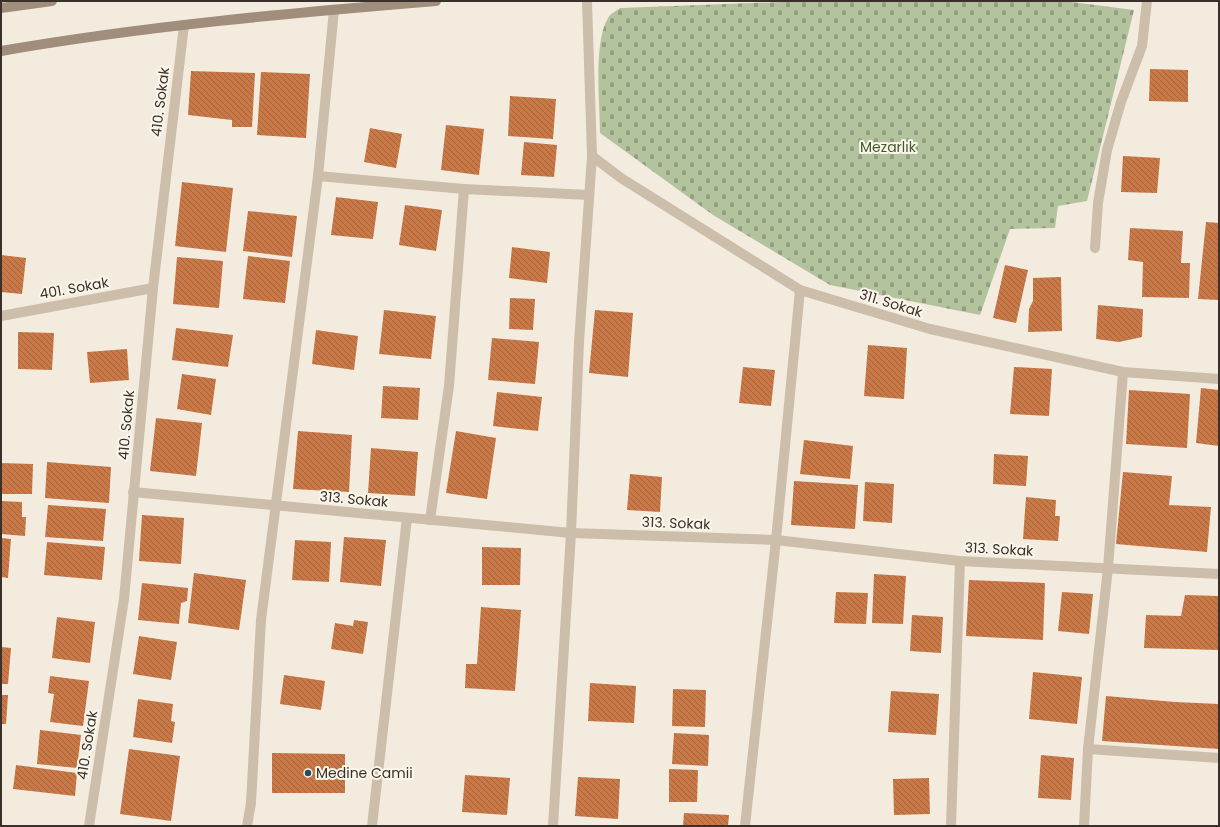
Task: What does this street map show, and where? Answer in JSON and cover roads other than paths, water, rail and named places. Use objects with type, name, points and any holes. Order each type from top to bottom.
[{"type":"street","points":[[1,8],[52,1]]},
{"type":"street","points":[[1,51],[91,36],[184,25],[436,1]]},
{"type":"street","points":[[553,826],[571,534],[579,342],[592,156],[587,1]]},
{"type":"street","points":[[1096,248],[1098,203],[1107,150],[1142,46],[1147,1]]},
{"type":"street","points":[[247,826],[251,803],[261,620],[274,506],[318,176],[334,10]]},
{"type":"street","name":"410. Sokak","points":[[89,826],[124,599],[153,288],[184,25]]},
{"type":"street","name":"311. Sokak","points":[[592,156],[622,178],[800,290],[930,330],[1123,372],[1219,380]]},
{"type":"street","points":[[318,176],[464,190],[589,195]]},
{"type":"street","points":[[430,520],[449,386],[464,190]]},
{"type":"street","name":"401. Sokak","points":[[1,316],[153,288]]},
{"type":"street","points":[[745,826],[776,540],[800,290]]},
{"type":"street","points":[[1084,826],[1088,749],[1108,568],[1123,372]]},
{"type":"street","name":"313. Sokak","points":[[133,492],[571,534],[776,540],[960,561],[1219,574]]},
{"type":"street","points":[[372,826],[407,518]]},
{"type":"street","points":[[951,826],[960,561]]},
{"type":"street","points":[[1088,749],[1219,758]]},
{"type":"place","name":"Medine Camii","points":[[308,773]]},
{"type":"park label","name":"Mezarlık","points":[[888,147]]}]
